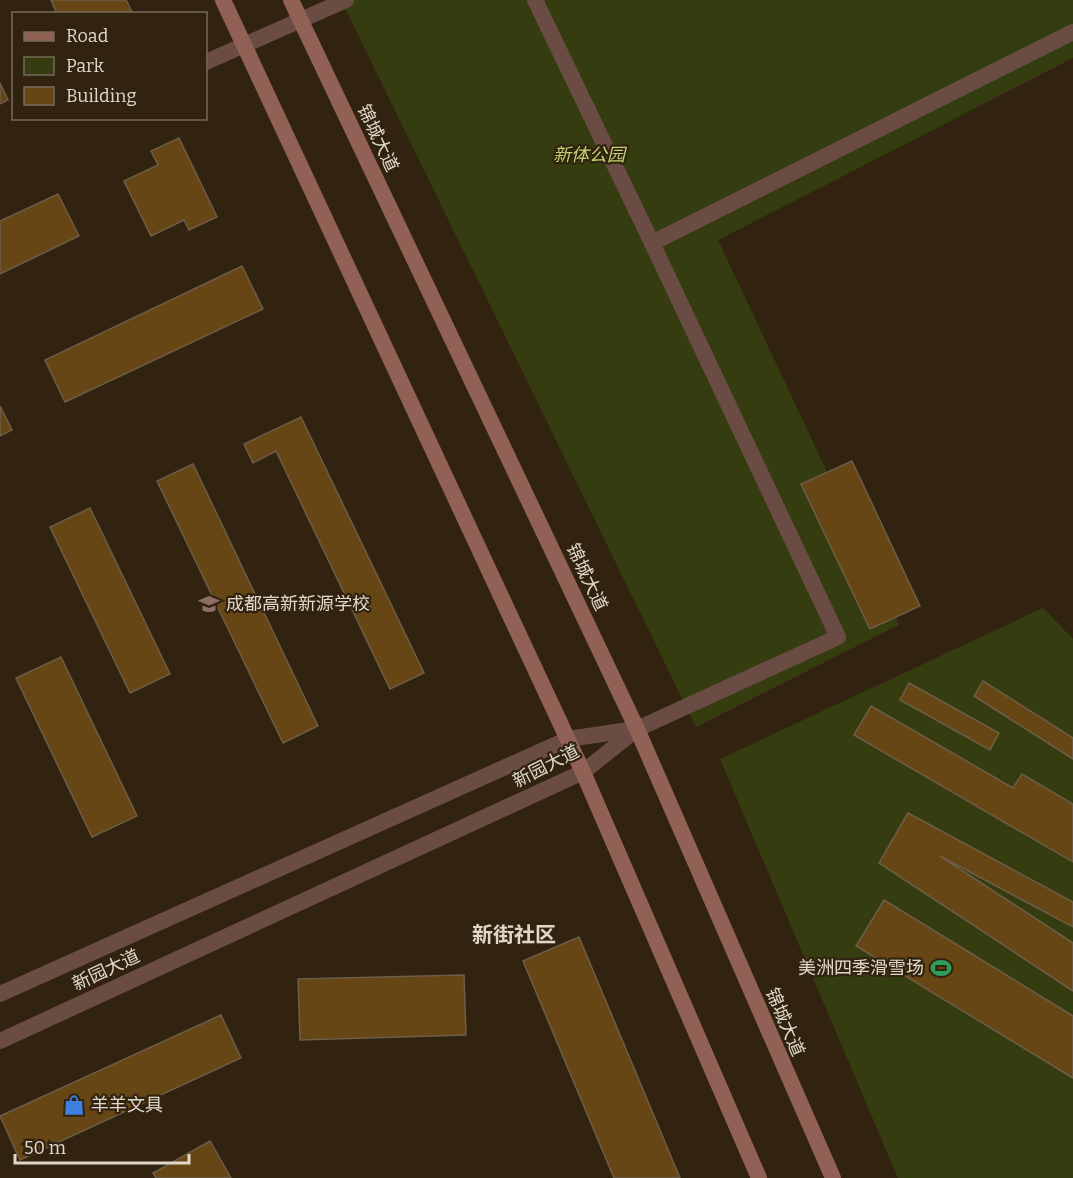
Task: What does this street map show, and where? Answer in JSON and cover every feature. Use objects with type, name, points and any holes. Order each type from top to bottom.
[{"type":"main road","points":[[223,0],[568,739],[759,1178]]},
{"type":"main road","name":"锦城大道","points":[[291,0],[637,729],[833,1178]]},
{"type":"street","points":[[207,62],[346,0]]},
{"type":"street","points":[[535,0],[838,637],[637,729]]},
{"type":"street","points":[[652,243],[1073,32]]},
{"type":"street","name":"新园大道","points":[[0,994],[568,739],[637,729]]},
{"type":"street","name":"新园大道","points":[[0,1041],[583,772],[637,729]]},
{"type":"green space","name":"新体公园","points":[[341,0],[1073,0],[1073,58],[718,240],[899,625],[696,727]]},
{"type":"green space","name":"美洲四季滑雪场","points":[[1043,608],[1073,639],[1073,1178],[898,1178],[720,759]]},
{"type":"building","points":[[51,0],[126,0],[132,12],[56,12]]},
{"type":"building","points":[[0,83],[8,100],[0,104]]},
{"type":"building","points":[[179,138],[217,217],[189,230],[184,220],[151,236],[124,181],[158,165],[151,151]]},
{"type":"building","points":[[58,194],[79,236],[0,274],[0,221]]},
{"type":"building","points":[[242,266],[263,309],[65,402],[45,360]]},
{"type":"building","points":[[0,406],[12,430],[0,436]]},
{"type":"building","points":[[301,417],[424,673],[390,689],[276,451],[253,463],[244,444]]},
{"type":"building","points":[[852,461],[920,606],[870,629],[801,484]]},
{"type":"building","points":[[193,464],[318,726],[283,743],[157,481]]},
{"type":"building","points":[[90,508],[170,674],[130,693],[50,527]]},
{"type":"building","points":[[61,657],[137,816],[92,837],[16,678]]},
{"type":"building","points":[[983,681],[1073,738],[1073,759],[974,696]]},
{"type":"building","points":[[909,683],[999,733],[990,750],[900,700]]},
{"type":"building","points":[[871,706],[1013,788],[1022,774],[1073,804],[1073,862],[854,735]]},
{"type":"building","points":[[908,813],[1073,902],[1073,927],[940,856],[1073,943],[1073,991],[879,863]]},
{"type":"building","points":[[884,900],[1073,1016],[1073,1078],[856,946]]},
{"type":"building","points":[[579,937],[680,1178],[614,1178],[523,961]]},
{"type":"building","points":[[464,975],[466,1035],[300,1040],[298,979]]},
{"type":"building","points":[[221,1015],[241,1058],[20,1160],[0,1116]]},
{"type":"building","points":[[210,1141],[231,1178],[156,1178],[153,1173]]},
{"type":"place","name":"成都高新新源学校","points":[[209,604]]},
{"type":"place","name":"美洲四季滑雪场","points":[[941,968]]},
{"type":"place","name":"羊羊文具","points":[[74,1105]]},
{"type":"district","name":"新街社区","points":[[514,935]]}]
